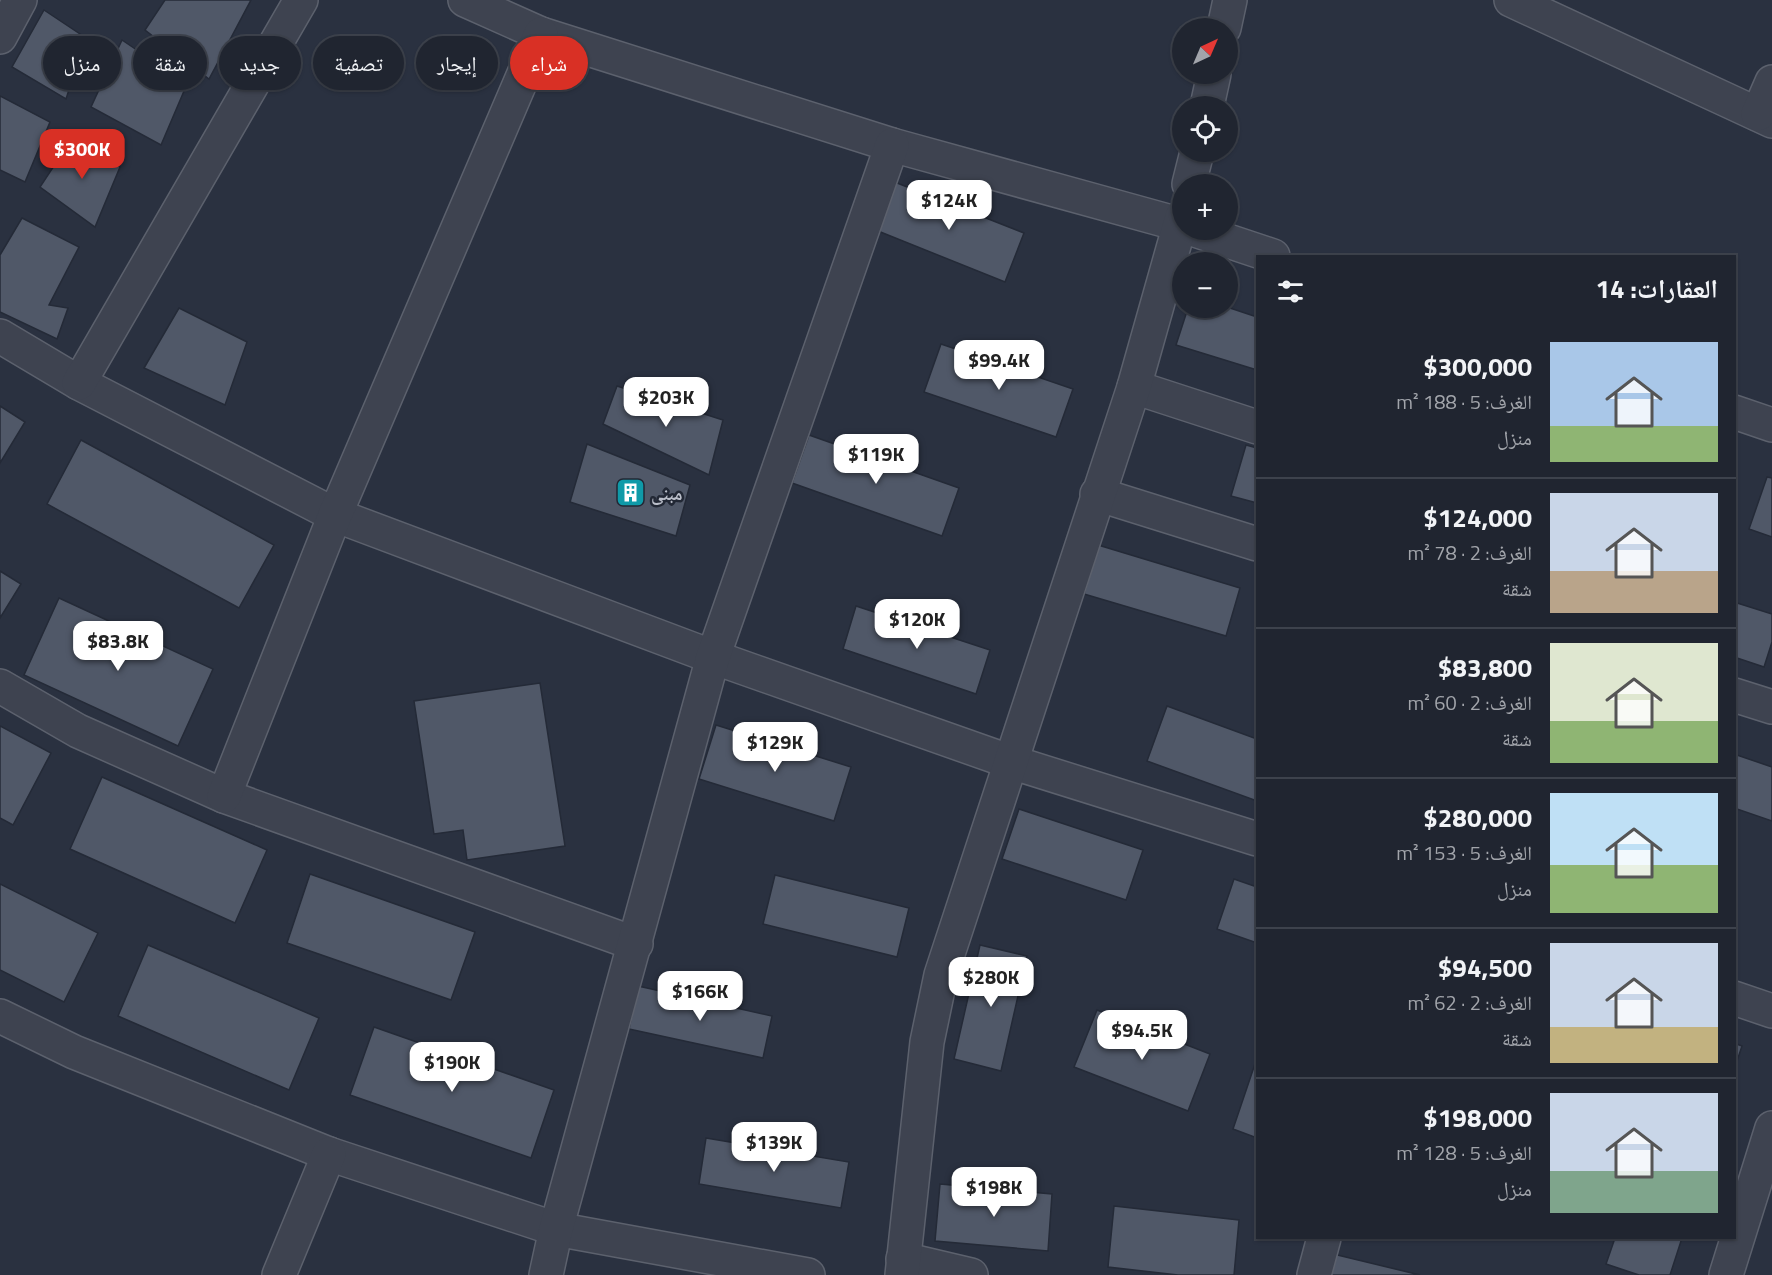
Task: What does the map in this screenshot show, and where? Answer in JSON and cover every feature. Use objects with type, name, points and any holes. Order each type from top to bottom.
[{"type":"street","points":[[0,37],[21,0]]},
{"type":"street","points":[[79,383],[301,0]]},
{"type":"street","points":[[465,0],[541,34],[892,145],[1172,220]]},
{"type":"street","points":[[1226,18],[1230,0]]},
{"type":"street","points":[[1511,0],[1765,118],[1772,82]]},
{"type":"street","points":[[224,796],[335,515],[541,34]]},
{"type":"street","points":[[546,1275],[556,1229],[713,657],[892,145]]},
{"type":"street","points":[[971,1275],[902,1267],[927,1042],[941,975],[1180,240]]},
{"type":"street","points":[[1229,240],[1270,255]]},
{"type":"street","points":[[0,336],[79,383],[335,515],[713,657],[1011,762],[1256,839]]},
{"type":"street","points":[[1134,387],[1256,427]]},
{"type":"street","points":[[1736,413],[1772,424]]},
{"type":"street","points":[[1097,494],[1256,544]]},
{"type":"street","points":[[0,686],[78,731],[224,796],[636,944]]},
{"type":"street","points":[[1736,696],[1772,707]]},
{"type":"street","points":[[1736,999],[1772,1011]]},
{"type":"street","points":[[0,1016],[74,1052],[329,1154],[556,1229],[808,1275]]},
{"type":"street","points":[[1726,1275],[1765,1178],[1772,1128]]},
{"type":"street","points":[[279,1275],[329,1154]]},
{"type":"street","points":[[1314,1275],[1324,1239]]},
{"type":"building","points":[[165,0],[251,0],[232,36],[219,36],[219,60],[209,79],[207,77],[207,36],[153,36],[145,30]]},
{"type":"building","points":[[44,10],[83,36],[43,36],[43,85],[12,67]]},
{"type":"building","points":[[122,40],[133,47],[133,90],[184,90],[161,145],[91,107],[99,90],[121,90]]},
{"type":"building","points":[[51,90],[69,90],[66,99]]},
{"type":"building","points":[[0,96],[50,122],[25,182],[0,170]]},
{"type":"building","points":[[75,134],[120,167],[95,227],[40,187]]},
{"type":"building","points":[[892,181],[1024,233],[1005,282],[873,229]]},
{"type":"building","points":[[22,218],[79,247],[49,305],[68,308],[57,339],[0,312],[0,255]]},
{"type":"building","points":[[179,308],[247,342],[225,405],[144,368]]},
{"type":"building","points":[[1238,311],[1256,317],[1256,370],[1176,345],[1185,318],[1238,318]]},
{"type":"building","points":[[941,344],[1073,389],[1056,437],[924,392]]},
{"type":"building","name":"مبنى","points":[[617,386],[723,420],[709,475],[603,424]]},
{"type":"building","points":[[0,406],[25,422],[0,463]]},
{"type":"building","points":[[809,435],[959,488],[942,536],[792,483]]},
{"type":"building","points":[[81,440],[274,545],[239,608],[47,504]]},
{"type":"building","name":"مبنى","points":[[587,444],[690,485],[676,536],[570,502]]},
{"type":"building","points":[[1246,445],[1256,448],[1256,503],[1231,496]]},
{"type":"building","points":[[1767,477],[1772,478],[1772,537],[1749,529]]},
{"type":"building","points":[[1098,545],[1240,588],[1226,636],[1084,594]]},
{"type":"building","points":[[0,571],[21,584],[0,618]]},
{"type":"building","points":[[59,598],[213,669],[178,746],[24,675]]},
{"type":"building","points":[[1736,603],[1772,614],[1772,642],[1764,667],[1736,658]]},
{"type":"building","points":[[856,606],[990,650],[976,694],[843,649]]},
{"type":"building","points":[[540,683],[565,846],[467,860],[463,830],[434,834],[414,701]]},
{"type":"building","points":[[1167,706],[1256,739],[1256,801],[1147,761]]},
{"type":"building","points":[[716,725],[851,767],[834,821],[699,779]]},
{"type":"building","points":[[0,726],[51,753],[13,825],[0,818]]},
{"type":"building","points":[[1736,755],[1772,767],[1772,821],[1736,809]]},
{"type":"building","points":[[102,777],[267,850],[235,923],[70,849]]},
{"type":"building","points":[[1019,809],[1143,850],[1126,900],[1002,859]]},
{"type":"building","points":[[310,874],[475,932],[451,1000],[287,943]]},
{"type":"building","points":[[775,875],[909,908],[897,957],[763,924]]},
{"type":"building","points":[[1234,879],[1256,887],[1256,943],[1217,929]]},
{"type":"building","points":[[0,884],[98,933],[64,1002],[0,970]]},
{"type":"building","points":[[148,945],[319,1018],[289,1090],[118,1016]]},
{"type":"building","points":[[980,945],[1027,956],[1001,1071],[954,1059]]},
{"type":"building","points":[[638,986],[772,1016],[763,1058],[629,1029]]},
{"type":"building","points":[[1097,1010],[1210,1054],[1188,1111],[1074,1067]]},
{"type":"building","points":[[374,1027],[554,1090],[531,1158],[350,1095]]},
{"type":"building","points":[[1736,1044],[1742,1046],[1736,1064]]},
{"type":"building","points":[[1256,1061],[1256,1138],[1233,1129]]},
{"type":"building","points":[[706,1138],[849,1162],[841,1208],[699,1184]]},
{"type":"building","points":[[940,1184],[1052,1194],[1048,1251],[935,1241]]},
{"type":"building","points":[[1114,1206],[1239,1220],[1234,1275],[1178,1275],[1108,1267]]},
{"type":"building","points":[[1615,1239],[1682,1239],[1670,1275],[1639,1275],[1606,1264]]},
{"type":"building","points":[[1325,1252],[1420,1275],[1319,1275]]},
{"type":"place","name":"مبنى","points":[[630,493]]}]
